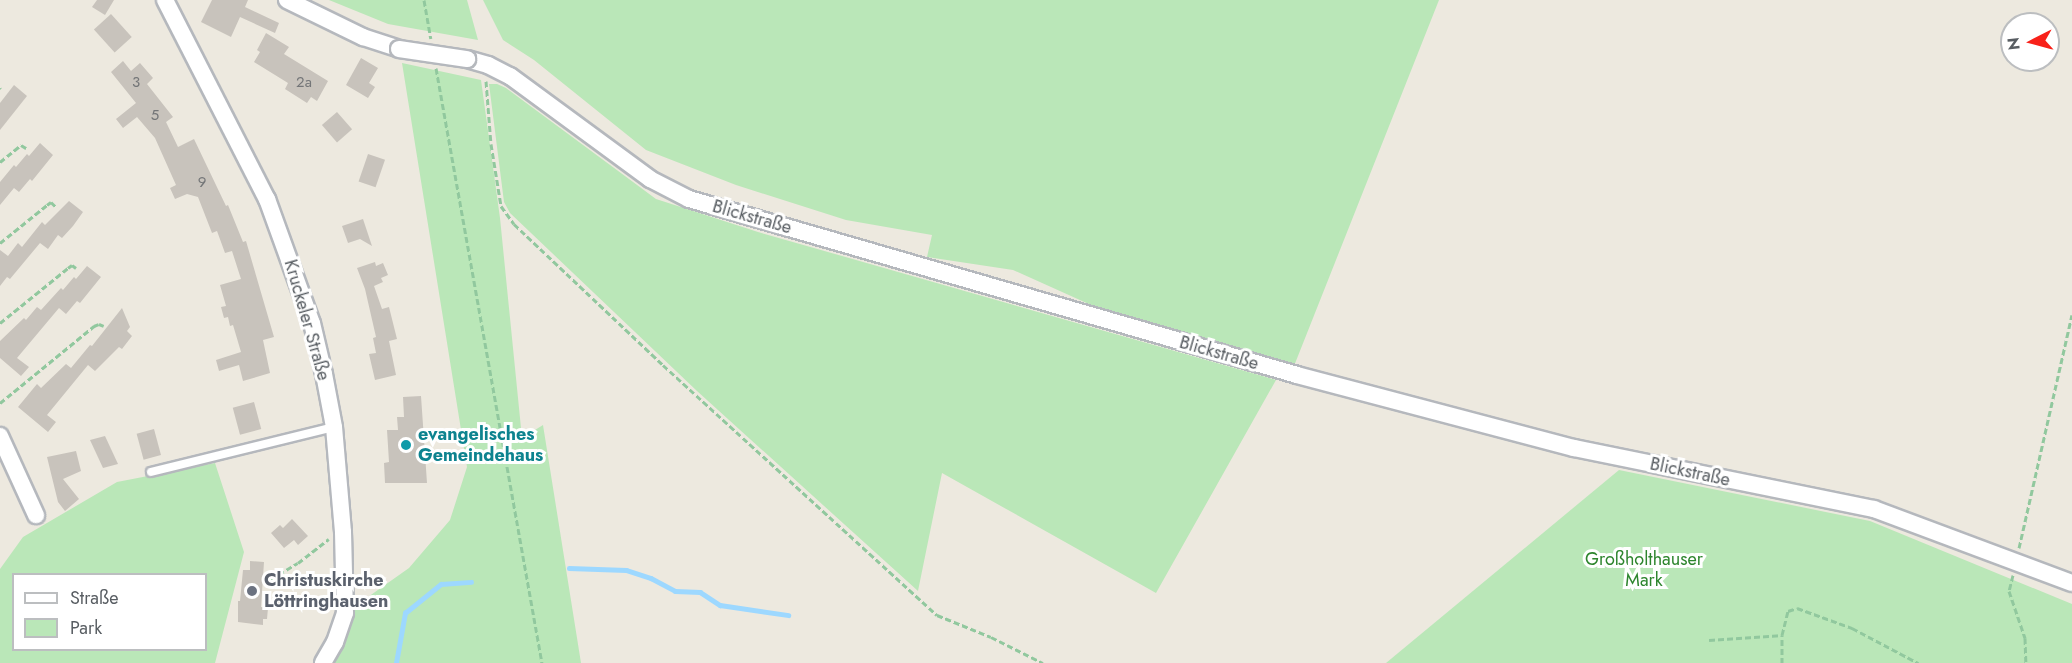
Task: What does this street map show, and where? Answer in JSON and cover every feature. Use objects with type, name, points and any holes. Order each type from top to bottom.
[{"type":"street","name":"Kruckeler Straße","points":[[165,0],[267,199],[312,323],[334,427],[343,532],[345,613],[335,642],[323,663]]},
{"type":"street","name":"Blickstraße","points":[[287,0],[363,37],[399,50],[488,64],[525,86],[650,179],[689,199],[1296,375],[1551,442],[1874,509],[2072,583]]},
{"type":"street","points":[[0,436],[36,515]]},
{"type":"lane","points":[[151,472],[334,427]]},
{"type":"path","points":[[424,0],[432,43]]},
{"type":"path","points":[[488,64],[486,83],[491,144],[501,206],[514,224],[663,365],[937,615],[991,637],[1043,663]]},
{"type":"path","points":[[436,66],[542,663]]},
{"type":"path","points":[[0,162],[21,145],[26,148]]},
{"type":"path","points":[[0,243],[51,202],[55,206]]},
{"type":"path","points":[[0,323],[72,265],[76,268]]},
{"type":"path","points":[[2026,663],[2025,638],[2009,591],[2072,315]]},
{"type":"path","points":[[0,403],[94,326],[99,324],[104,326]]},
{"type":"path","points":[[271,579],[298,564],[333,537]]},
{"type":"path","points":[[1782,663],[1782,634],[1788,611],[1797,608],[1852,628],[1918,663]]},
{"type":"path","points":[[1708,640],[1782,634]]},
{"type":"green space","points":[[329,0],[467,0],[478,40],[388,24]]},
{"type":"green space","points":[[483,0],[1439,0],[1294,366],[1091,305],[1013,270],[927,257],[932,235],[846,220],[736,185],[646,150],[534,60],[503,40]]},
{"type":"green space","points":[[402,63],[481,80],[500,218],[522,438],[543,425],[581,663],[327,663],[351,609],[409,568],[450,520],[467,467]]},
{"type":"green space","points":[[489,84],[497,84],[506,88],[656,199],[758,232],[1276,380],[1156,593],[942,473],[918,591],[697,391],[510,213],[504,202]]},
{"type":"green space","points":[[215,463],[244,552],[215,663],[0,663],[0,569],[23,537],[117,482]]},
{"type":"green space","name":"Großholthauser Mark","points":[[1619,470],[1870,521],[2072,604],[2072,663],[1386,663]]},
{"type":"building","points":[[97,0],[114,0],[105,15],[92,7]]},
{"type":"building","points":[[212,0],[248,0],[245,7],[279,23],[275,33],[240,17],[231,37],[201,22]]},
{"type":"building","points":[[111,14],[132,37],[115,52],[94,29]]},
{"type":"building","points":[[266,33],[289,47],[284,54],[328,81],[317,101],[311,97],[307,103],[285,89],[288,83],[254,62],[260,52],[257,50]]},
{"type":"building","points":[[361,58],[378,68],[369,83],[375,87],[368,98],[346,85]]},
{"type":"building","points":[[123,61],[131,71],[140,63],[153,78],[147,84],[173,117],[166,122],[178,147],[194,139],[226,206],[228,205],[243,242],[246,241],[274,337],[263,340],[270,373],[243,381],[239,365],[219,371],[216,360],[241,352],[233,325],[230,326],[228,317],[224,318],[221,307],[226,306],[220,285],[241,279],[232,251],[225,253],[217,231],[212,233],[198,197],[187,194],[175,199],[170,188],[176,185],[155,138],[137,117],[123,128],[116,119],[136,103],[111,72]]},
{"type":"building","points":[[14,85],[27,96],[0,130],[0,103]]},
{"type":"building","points":[[337,112],[352,129],[337,142],[322,125]]},
{"type":"building","points":[[40,143],[53,155],[32,181],[30,179],[19,192],[14,188],[0,205],[0,182],[14,165],[16,167],[27,154],[29,156]]},
{"type":"building","points":[[368,154],[385,160],[376,187],[359,181]]},
{"type":"building","points":[[69,201],[83,212],[73,226],[62,238],[58,235],[48,249],[40,243],[10,279],[7,277],[0,286],[0,250],[8,256],[18,243],[22,247],[42,222],[45,225]]},
{"type":"building","points":[[363,219],[372,246],[360,239],[348,243],[342,226]]},
{"type":"building","points":[[375,262],[376,266],[383,263],[388,275],[381,278],[383,282],[374,286],[382,309],[389,307],[397,339],[389,341],[396,375],[375,380],[369,354],[376,353],[373,338],[376,337],[365,289],[357,268]]},
{"type":"building","points":[[87,266],[101,277],[80,303],[77,301],[66,314],[59,308],[17,358],[29,367],[21,376],[0,358],[0,341],[24,318],[26,320],[37,307],[41,310],[61,288],[63,290],[74,277],[76,279]]},
{"type":"building","points":[[122,308],[130,327],[127,331],[132,336],[122,349],[119,347],[95,371],[88,365],[47,415],[56,422],[48,432],[18,407],[37,384],[41,388],[66,364],[71,368]]},
{"type":"building","name":"evangelisches Gemeindehaus","points":[[421,396],[427,483],[385,483],[384,463],[389,462],[387,430],[398,430],[397,417],[404,417],[403,397]]},
{"type":"building","points":[[254,402],[261,429],[240,435],[233,408]]},
{"type":"building","points":[[154,429],[161,455],[144,460],[137,434]]},
{"type":"building","points":[[105,436],[118,464],[103,468],[90,440]]},
{"type":"building","points":[[76,451],[81,471],[63,479],[79,499],[65,511],[58,502],[47,457]]},
{"type":"building","points":[[292,519],[308,536],[298,545],[294,540],[284,548],[271,533],[280,525],[283,528]]},
{"type":"building","name":"Christuskirche Löttringhausen","points":[[250,561],[264,562],[261,607],[268,608],[267,619],[263,619],[263,625],[238,622],[238,601],[240,601],[243,570],[250,570]]},
{"type":"waterway","points":[[569,568],[626,570],[651,578],[675,591],[700,592],[720,605],[788,615]]},
{"type":"waterway","points":[[396,663],[405,613],[441,584],[471,582]]},
{"type":"place","name":"evangelisches Gemeindehaus","points":[[406,445]]},
{"type":"place","name":"Christuskirche Löttringhausen","points":[[252,591]]}]
